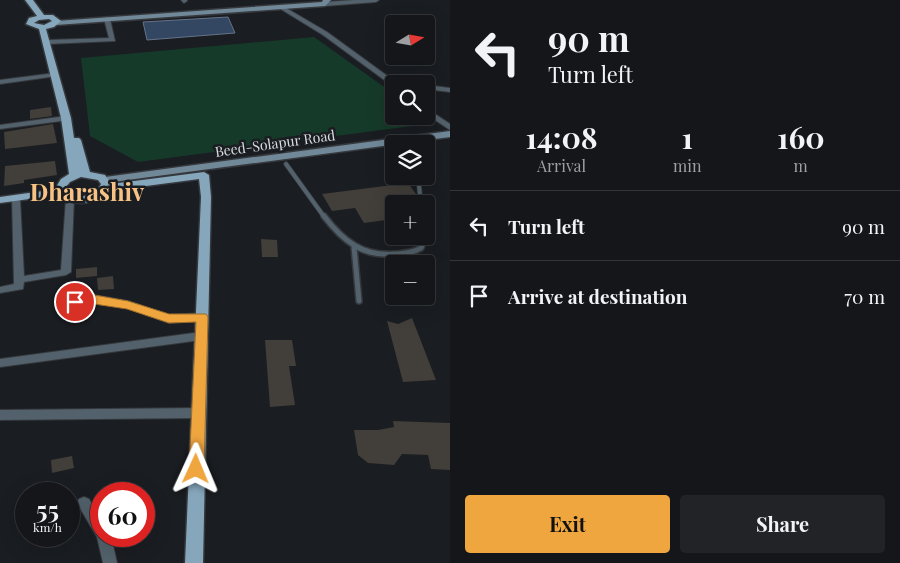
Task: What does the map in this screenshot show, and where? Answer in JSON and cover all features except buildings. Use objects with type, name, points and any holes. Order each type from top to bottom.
[{"type":"main road","points":[[29,0],[42,17]]},
{"type":"main road","points":[[42,17],[54,18],[56,22],[45,27],[30,24],[32,20],[42,17]]},
{"type":"main road","points":[[45,27],[79,175]]},
{"type":"main road","points":[[49,42],[79,175]]},
{"type":"main road","points":[[66,195],[63,183],[79,175],[96,175],[105,184]]},
{"type":"main road","points":[[105,184],[204,175],[206,197],[194,563]]},
{"type":"main road","points":[[0,199],[66,195],[92,198],[98,195],[105,184]]},
{"type":"street","points":[[56,22],[309,2],[376,0]]},
{"type":"street","points":[[56,22],[281,7],[326,2]]},
{"type":"street","points":[[281,7],[304,19],[385,78]]},
{"type":"street","points":[[49,42],[113,40],[107,19]]},
{"type":"street","points":[[0,82],[55,75]]},
{"type":"street","points":[[435,88],[450,90]]},
{"type":"street","points":[[435,117],[450,128]]},
{"type":"street","points":[[0,127],[66,118]]},
{"type":"street","name":"Beed-Solapur Road","points":[[105,184],[450,134]]},
{"type":"street","points":[[435,144],[450,142]]},
{"type":"street","name":"Beed-Solapur Road","points":[[204,175],[385,150]]},
{"type":"street","points":[[18,280],[66,272],[66,195]]},
{"type":"street","points":[[0,290],[19,287],[16,198]]},
{"type":"street","points":[[75,302],[94,300],[128,305],[169,319],[202,317]]},
{"type":"street","points":[[0,363],[201,336]]},
{"type":"street","points":[[0,415],[198,413]]},
{"type":"street","points":[[84,503],[90,513]]},
{"type":"street","points":[[106,547],[110,563]]},
{"type":"lane","points":[[286,164],[340,238],[354,247],[365,253],[392,256],[415,252],[424,245]]},
{"type":"lane","points":[[354,247],[359,301]]},
{"type":"green space","points":[[314,37],[385,88],[385,125],[420,125],[138,162],[90,136],[81,58]]},
{"type":"water","points":[[228,17],[235,33],[147,40],[143,22]]},
{"type":"district","name":"Dharashiv","points":[[87,191]]},
{"type":"route","points":[[75,302],[94,300],[128,305],[169,319],[202,317],[196,469]]}]
